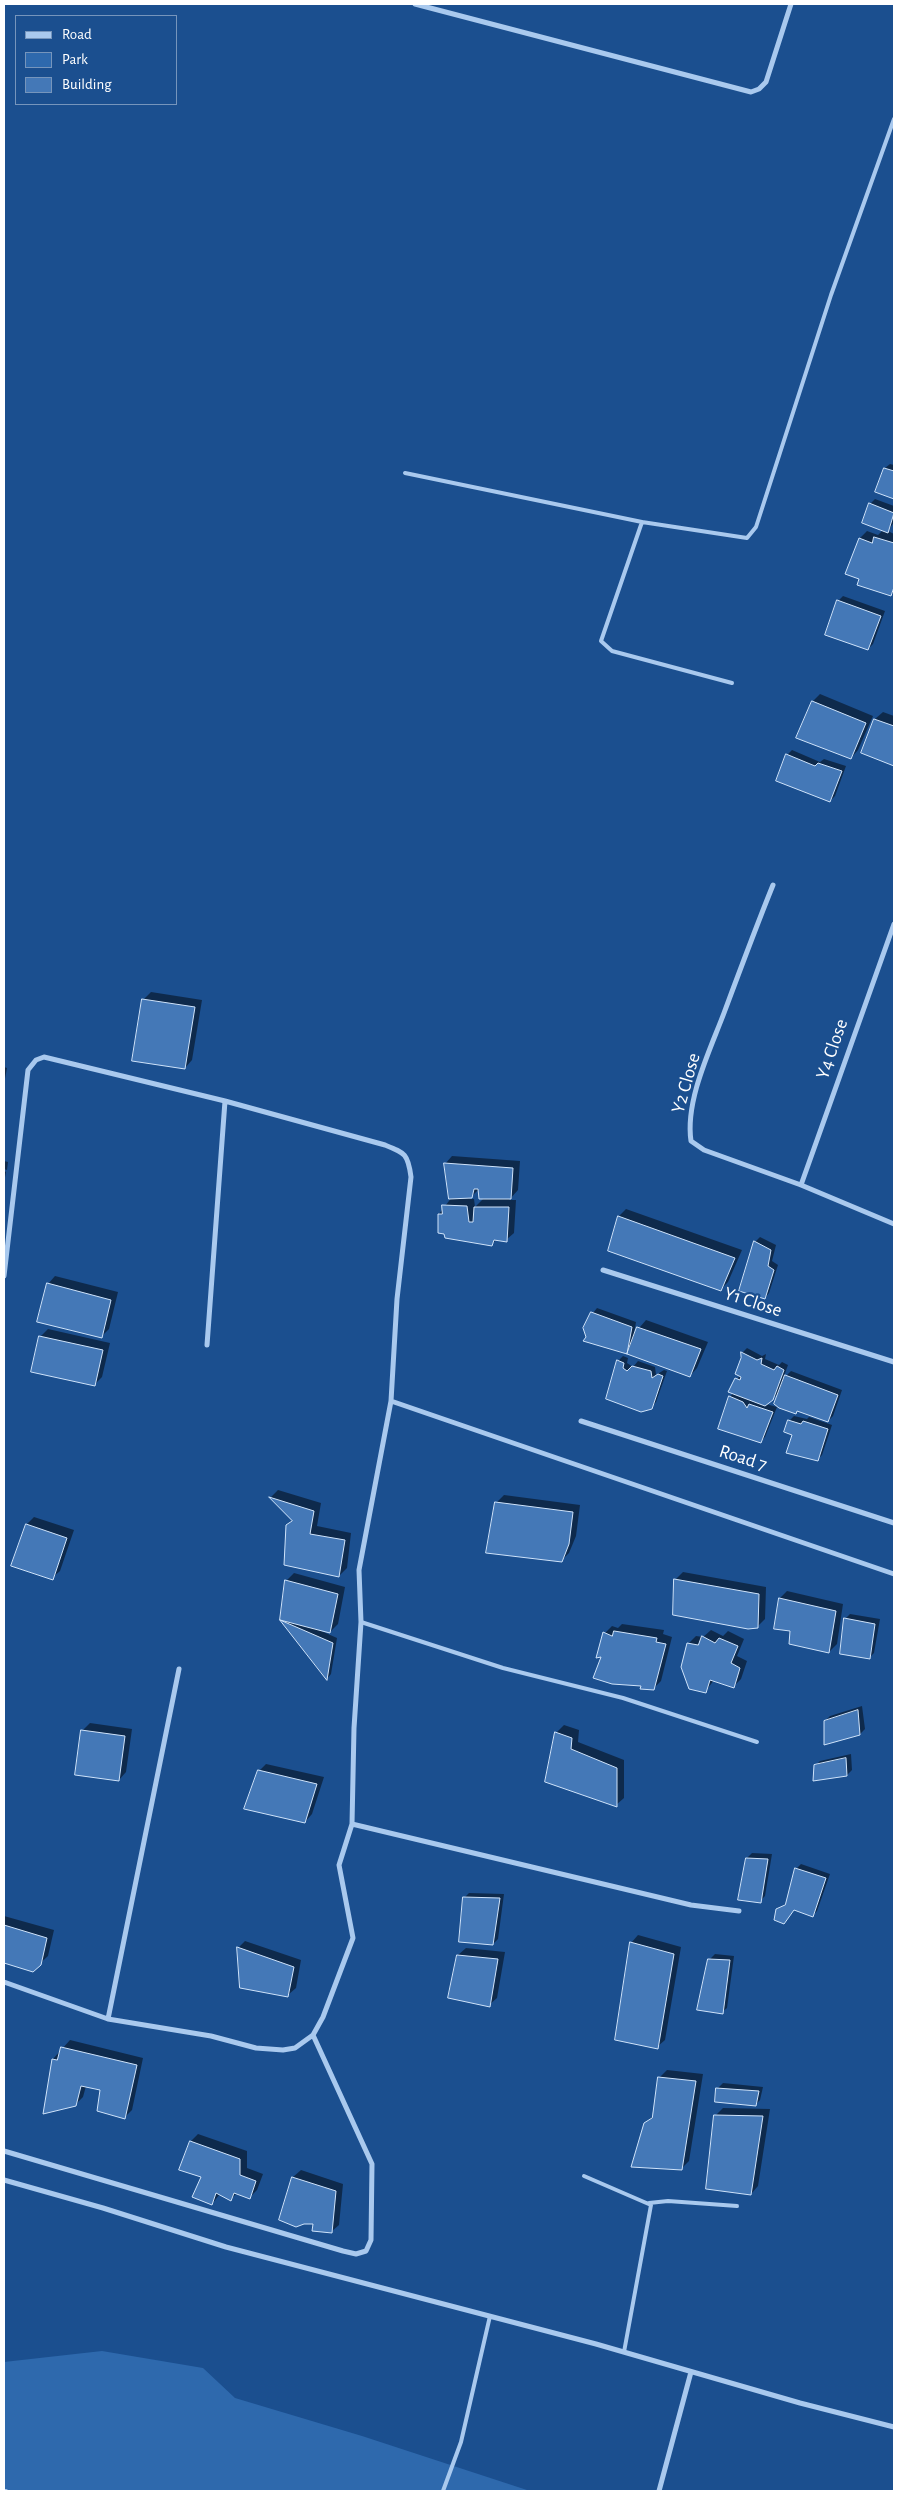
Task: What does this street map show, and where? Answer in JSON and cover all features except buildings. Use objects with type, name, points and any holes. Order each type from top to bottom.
[{"type":"street","points":[[415,4],[751,92],[759,89],[766,82],[792,4]]},
{"type":"street","name":"Y2 Close","points":[[772,885],[703,1070],[691,1111],[689,1128],[691,1141],[704,1150],[800,1185],[894,1224]]},
{"type":"street","name":"Y4 Close","points":[[800,1185],[894,924]]},
{"type":"street","points":[[4,1276],[28,1070],[36,1060],[44,1057],[225,1101],[385,1145],[403,1152],[409,1162],[411,1177],[397,1299],[391,1401],[359,1570],[361,1622],[354,1728],[352,1824],[339,1865],[353,1938],[323,2017],[313,2035],[295,2048],[283,2050],[256,2048],[212,2036],[108,2019],[4,1982]]},
{"type":"street","points":[[207,1345],[225,1101]]},
{"type":"street","name":"Y1 Close","points":[[603,1270],[894,1362]]},
{"type":"street","points":[[391,1401],[894,1574]]},
{"type":"street","name":"Road 7","points":[[581,1421],[894,1524]]},
{"type":"street","points":[[108,2019],[179,1668]]},
{"type":"street","points":[[352,1824],[691,1905],[739,1911]]},
{"type":"street","points":[[4,2151],[343,2251],[356,2254],[366,2251],[371,2240],[372,2164],[313,2035]]},
{"type":"street","points":[[4,2180],[103,2208],[226,2247],[624,2352],[894,2427]]},
{"type":"street","points":[[659,2491],[691,2372]]},
{"type":"lane","points":[[405,473],[642,522],[747,538],[756,527],[831,295],[894,119]]},
{"type":"lane","points":[[642,522],[601,641],[612,651],[732,683]]},
{"type":"lane","points":[[361,1622],[503,1668],[623,1698],[757,1742]]},
{"type":"lane","points":[[584,2176],[649,2203],[668,2201],[736,2206]]},
{"type":"lane","points":[[624,2352],[651,2213],[649,2203]]},
{"type":"lane","points":[[444,2491],[461,2442],[490,2316]]},
{"type":"green space","points":[[102,2351],[203,2368],[235,2398],[362,2436],[530,2491],[4,2491],[4,2362]]}]
